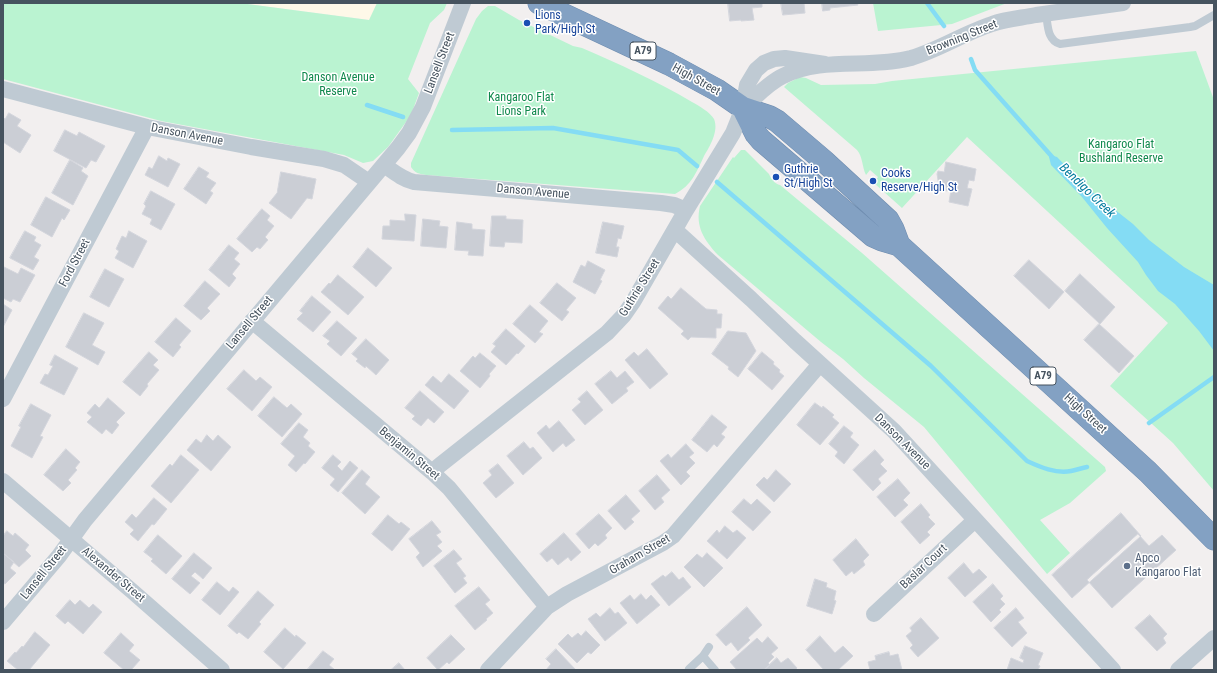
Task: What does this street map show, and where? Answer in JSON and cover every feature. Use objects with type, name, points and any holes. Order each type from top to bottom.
[{"type":"highway","name":"High Street","points":[[539,3],[669,64],[717,90],[743,108],[756,134],[761,140],[873,236],[899,245],[1143,468],[1214,539]]},
{"type":"street","name":"Lansell Street","points":[[3,622],[71,540],[85,520],[398,148],[409,133],[423,107],[463,3]]},
{"type":"street","name":"Browning Street","points":[[743,108],[781,76],[805,67],[826,64],[890,62],[911,58],[992,24],[1046,14],[1123,3]]},
{"type":"street","name":"Browning Street","points":[[743,108],[747,85],[756,70],[764,62],[785,58],[826,64]]},
{"type":"street","name":"Danson Avenue","points":[[3,90],[147,128],[324,159],[344,166],[369,182]]},
{"type":"street","name":"Guthrie Street","points":[[432,472],[607,332],[624,315],[732,133],[743,108]]},
{"type":"street","name":"Ford Street","points":[[3,399],[147,128]]},
{"type":"street","name":"Danson Avenue","points":[[384,165],[400,176],[414,182],[669,204],[686,210]]},
{"type":"street","name":"Danson Avenue","points":[[675,230],[751,298],[820,364],[894,431],[1112,670]]},
{"type":"street","name":"Benjamin Street","points":[[252,321],[432,472],[460,501],[547,606]]},
{"type":"street","name":"Graham Street","points":[[494,668],[547,606],[663,543],[673,536],[820,364]]},
{"type":"street","name":"Alexander Street","points":[[3,481],[222,670]]},
{"type":"street","name":"Baslar Court","points":[[874,614],[975,520]]},
{"type":"street","points":[[1178,670],[1214,638]]},
{"type":"lane","points":[[1046,14],[1050,37],[1054,42],[1060,44],[1190,27],[1195,26],[1214,15]]},
{"type":"lane","points":[[689,669],[709,648]]},
{"type":"lane","points":[[703,656],[715,670]]},
{"type":"shaded area","points":[[240,3],[377,3],[370,20]]},
{"type":"green space","name":"Danson Avenue Reserve","points":[[3,3],[240,3],[369,20],[377,3],[447,3],[444,10],[430,23],[408,79],[419,93],[411,115],[388,147],[373,161],[363,163],[344,155],[161,121],[3,79]]},
{"type":"green space","points":[[873,3],[1007,3],[952,24],[878,31]]},
{"type":"green space","name":"Kangaroo Flat Lions Park","points":[[488,6],[495,6],[519,20],[573,46],[582,48],[638,73],[679,94],[710,114],[714,119],[715,133],[709,148],[690,183],[675,194],[426,175],[419,174],[414,171],[411,167],[411,163],[476,19]]},
{"type":"green space","name":"Kangaroo Flat Bushland Reserve","points":[[1196,51],[1214,100],[1214,491],[1173,443],[1110,386],[1168,323],[967,137],[902,208],[874,183],[878,177],[870,170],[866,175],[857,150],[784,87],[788,83],[800,77],[806,78],[821,85],[875,84],[892,81]]},
{"type":"green space","points":[[741,150],[745,150],[775,182],[862,253],[1105,467],[1106,471],[1070,503],[1040,520],[1070,553],[1047,574],[924,427],[718,255],[709,244],[700,226],[700,206],[733,157],[734,158]]},
{"type":"water","points":[[1050,155],[1057,157],[1086,187],[1133,224],[1149,240],[1184,267],[1214,285],[1214,351],[1199,331],[1175,304],[1158,291],[1138,262],[1107,228],[1082,197],[1051,165]]},
{"type":"building","points":[[728,3],[762,3],[762,7],[752,8],[754,20],[730,21]]},
{"type":"building","points":[[781,3],[804,3],[805,13],[783,15]]},
{"type":"building","points":[[822,3],[857,3],[858,5],[830,8],[830,10],[823,11]]},
{"type":"building","points":[[9,113],[21,120],[17,126],[31,135],[20,153],[3,142],[3,117],[5,119]]},
{"type":"building","points":[[65,130],[77,136],[79,132],[105,146],[96,162],[91,160],[86,168],[54,151]]},
{"type":"building","points":[[159,156],[167,161],[168,158],[180,164],[168,187],[145,175],[149,167],[152,169]]},
{"type":"building","points":[[70,160],[83,168],[81,171],[88,176],[73,205],[52,193]]},
{"type":"building","points":[[946,162],[976,169],[974,181],[969,180],[967,188],[972,189],[968,206],[949,202],[951,190],[940,192],[937,174],[938,171],[944,172]]},
{"type":"building","points":[[199,167],[209,173],[206,177],[216,183],[210,191],[213,193],[206,204],[184,189]]},
{"type":"building","points":[[281,172],[316,179],[312,199],[307,198],[291,219],[269,203],[277,193]]},
{"type":"building","points":[[151,191],[175,204],[161,230],[150,224],[152,219],[142,214],[146,206],[144,204]]},
{"type":"building","points":[[46,197],[70,210],[64,220],[62,218],[52,237],[31,225]]},
{"type":"building","points":[[262,209],[270,216],[267,220],[274,226],[265,237],[268,240],[260,249],[257,247],[252,252],[237,239]]},
{"type":"building","points":[[405,214],[416,215],[414,241],[382,239],[383,226],[390,226],[390,220],[405,221]]},
{"type":"building","points":[[492,216],[506,216],[506,219],[523,220],[522,243],[505,242],[504,247],[490,246]]},
{"type":"building","points":[[423,219],[440,221],[439,226],[448,227],[446,248],[421,246]]},
{"type":"building","points":[[457,222],[472,224],[472,229],[485,230],[483,256],[468,255],[469,251],[455,250]]},
{"type":"building","points":[[603,222],[624,226],[621,239],[618,238],[616,247],[619,247],[617,257],[596,253]]},
{"type":"building","points":[[25,231],[36,237],[34,241],[41,245],[34,257],[39,260],[33,270],[10,258]]},
{"type":"building","points":[[129,231],[147,241],[133,268],[115,258],[119,251],[116,249],[122,236],[126,238]]},
{"type":"building","points":[[229,245],[239,253],[234,259],[240,264],[232,274],[236,278],[229,287],[209,270]]},
{"type":"building","points":[[368,248],[392,268],[376,287],[353,267]]},
{"type":"building","points":[[1029,260],[1064,292],[1049,309],[1014,276]]},
{"type":"building","points":[[588,261],[605,270],[600,280],[602,281],[595,294],[573,282],[581,265],[585,267]]},
{"type":"building","points":[[4,267],[18,274],[21,268],[35,275],[20,302],[13,299],[11,302],[3,298]]},
{"type":"building","points":[[105,269],[124,279],[109,307],[90,297]]},
{"type":"building","points":[[1080,274],[1115,307],[1100,324],[1065,291]]},
{"type":"building","points":[[338,275],[364,297],[348,315],[321,292]]},
{"type":"building","points":[[205,281],[220,294],[207,308],[210,311],[201,320],[184,306]]},
{"type":"building","points":[[557,283],[576,298],[566,310],[569,312],[562,321],[540,303]]},
{"type":"building","points":[[681,288],[706,309],[717,310],[717,314],[722,314],[721,328],[716,328],[716,338],[691,337],[688,340],[681,334],[684,331],[658,308],[668,296],[671,299]]},
{"type":"building","points":[[312,296],[331,312],[313,332],[297,319],[303,313],[300,311]]},
{"type":"building","points":[[3,304],[12,310],[3,327]]},
{"type":"building","points":[[530,305],[548,321],[539,332],[543,334],[535,343],[513,324]]},
{"type":"building","points":[[84,313],[104,323],[92,345],[105,352],[98,365],[66,347]]},
{"type":"building","points":[[176,318],[191,331],[179,345],[181,347],[173,357],[155,342]]},
{"type":"building","points":[[337,321],[357,338],[341,356],[327,344],[330,341],[323,336]]},
{"type":"building","points":[[1099,324],[1134,356],[1119,373],[1084,340]]},
{"type":"building","points":[[506,329],[525,346],[506,365],[491,352],[496,346],[493,344]]},
{"type":"building","points":[[728,331],[746,333],[756,351],[738,377],[728,369],[729,367],[712,354]]},
{"type":"building","points":[[366,339],[389,360],[376,375],[366,366],[365,368],[356,361],[358,359],[352,354]]},
{"type":"building","points":[[647,349],[668,374],[650,389],[625,360],[634,352],[638,356]]},
{"type":"building","points":[[149,352],[158,360],[153,365],[159,370],[147,384],[148,386],[140,396],[123,382]]},
{"type":"building","points":[[762,352],[774,362],[773,364],[784,376],[772,390],[748,369]]},
{"type":"building","points":[[480,353],[496,366],[480,388],[460,371],[473,356],[475,358]]},
{"type":"building","points":[[55,355],[78,368],[64,395],[40,383],[45,374],[48,375],[53,366],[50,365]]},
{"type":"building","points":[[244,370],[256,381],[260,377],[272,387],[252,411],[227,389]]},
{"type":"building","points":[[611,371],[617,378],[625,371],[634,382],[626,388],[628,391],[612,404],[595,384]]},
{"type":"building","points":[[449,374],[469,391],[454,409],[425,385],[433,376],[441,383]]},
{"type":"building","points":[[420,391],[444,412],[434,423],[428,418],[421,426],[412,419],[415,416],[405,408]]},
{"type":"building","points":[[587,391],[603,410],[585,425],[572,410],[581,402],[578,399]]},
{"type":"building","points":[[274,397],[287,408],[291,404],[302,414],[282,437],[258,416]]},
{"type":"building","points":[[108,398],[125,413],[116,422],[119,425],[112,434],[106,429],[102,434],[87,422],[92,417],[87,413],[95,404],[99,408]]},
{"type":"building","points":[[815,403],[822,408],[823,406],[834,415],[832,417],[839,423],[820,445],[797,425]]},
{"type":"building","points":[[31,404],[51,415],[40,436],[43,437],[32,458],[11,446],[21,427],[19,426]]},
{"type":"building","points":[[712,415],[727,427],[721,434],[725,437],[717,447],[714,444],[707,452],[692,440]]},
{"type":"building","points":[[559,421],[575,440],[566,447],[563,443],[553,452],[537,433],[546,425],[549,429]]},
{"type":"building","points":[[299,423],[308,430],[303,437],[310,443],[308,446],[315,452],[296,472],[288,465],[295,456],[281,444]]},
{"type":"building","points":[[844,426],[853,433],[850,437],[859,445],[844,464],[835,456],[838,452],[829,444]]},
{"type":"building","points":[[207,435],[213,441],[218,435],[231,447],[211,471],[187,450],[196,439],[201,443]]},
{"type":"building","points":[[524,442],[530,449],[533,447],[542,458],[523,475],[507,456]]},
{"type":"building","points":[[686,444],[694,453],[689,457],[695,463],[686,472],[690,476],[681,485],[660,461],[668,454],[671,458]]},
{"type":"building","points":[[66,449],[80,462],[75,468],[77,470],[68,480],[71,483],[63,491],[44,475]]},
{"type":"building","points":[[875,450],[884,460],[880,464],[887,471],[878,479],[881,483],[873,491],[853,470]]},
{"type":"building","points":[[181,455],[199,470],[171,503],[151,486],[170,464],[172,466]]},
{"type":"building","points":[[333,455],[341,462],[337,466],[342,471],[350,461],[358,468],[338,492],[330,485],[335,479],[322,468]]},
{"type":"building","points":[[498,464],[514,483],[496,498],[483,483],[492,475],[489,471]]},
{"type":"building","points":[[362,470],[370,477],[365,484],[380,497],[365,514],[342,493]]},
{"type":"building","points":[[776,470],[791,484],[774,502],[756,485],[764,477],[767,480]]},
{"type":"building","points":[[657,475],[670,490],[661,498],[664,502],[655,510],[639,491]]},
{"type":"building","points":[[898,479],[910,493],[903,500],[908,505],[895,517],[877,497]]},
{"type":"building","points":[[626,495],[640,511],[631,519],[634,522],[625,530],[608,511]]},
{"type":"building","points":[[154,498],[167,509],[138,541],[130,534],[134,530],[125,522],[132,514],[136,518]]},
{"type":"building","points":[[744,499],[751,505],[757,499],[771,512],[753,531],[732,512]]},
{"type":"building","points":[[921,504],[930,515],[928,517],[935,524],[927,532],[930,535],[920,544],[901,522]]},
{"type":"building","points":[[1121,513],[1141,536],[1072,598],[1052,575]]},
{"type":"building","points":[[599,514],[612,528],[605,535],[607,538],[598,546],[595,543],[589,549],[576,534]]},
{"type":"building","points":[[388,515],[399,524],[401,522],[410,529],[392,551],[372,534]]},
{"type":"building","points":[[432,521],[441,532],[436,535],[442,542],[437,546],[442,551],[423,567],[416,557],[420,553],[409,539]]},
{"type":"building","points":[[725,526],[733,533],[737,530],[746,538],[727,559],[707,541],[717,530],[719,533]]},
{"type":"building","points":[[7,531],[13,536],[15,533],[29,545],[25,550],[31,556],[19,567],[3,553],[3,536]]},
{"type":"building","points":[[564,533],[581,552],[571,561],[568,557],[558,565],[552,558],[547,562],[540,554]]},
{"type":"building","points":[[1138,534],[1149,546],[1162,535],[1176,550],[1112,608],[1087,580]]},
{"type":"building","points":[[158,535],[182,556],[166,574],[151,561],[153,559],[144,552]]},
{"type":"building","points":[[856,539],[869,555],[863,561],[865,565],[854,574],[852,571],[846,576],[833,560]]},
{"type":"building","points":[[454,550],[462,559],[456,563],[466,576],[463,578],[467,583],[455,593],[434,566]]},
{"type":"building","points":[[3,553],[14,562],[10,568],[16,573],[5,584],[3,583]]},
{"type":"building","points":[[194,553],[212,568],[203,579],[195,572],[191,576],[200,583],[190,594],[172,579]]},
{"type":"building","points":[[707,553],[723,568],[704,587],[684,567],[697,554],[702,558]]},
{"type":"building","points":[[964,563],[973,574],[979,569],[987,577],[965,597],[948,578]]},
{"type":"building","points":[[672,572],[679,580],[683,577],[691,587],[669,606],[651,584],[663,575],[665,577]]},
{"type":"building","points":[[815,579],[827,583],[826,587],[836,591],[834,600],[836,601],[832,614],[807,606]]},
{"type":"building","points":[[217,582],[229,592],[233,587],[239,592],[220,615],[202,600]]},
{"type":"building","points":[[993,584],[1003,596],[1000,599],[1005,604],[999,610],[1001,612],[991,622],[973,602]]},
{"type":"building","points":[[479,587],[490,600],[485,604],[493,613],[475,630],[455,606]]},
{"type":"building","points":[[258,591],[274,605],[259,622],[261,624],[248,639],[239,632],[237,634],[228,626]]},
{"type":"building","points":[[641,594],[646,600],[651,595],[660,605],[637,624],[620,603],[630,595],[634,600]]},
{"type":"building","points":[[70,600],[75,605],[80,600],[89,608],[93,604],[102,612],[83,634],[68,621],[65,624],[56,616]]},
{"type":"building","points":[[747,607],[762,625],[748,638],[750,640],[738,651],[731,642],[726,646],[716,635]]},
{"type":"building","points":[[610,608],[615,614],[618,612],[627,623],[605,641],[588,619],[596,613],[600,617]]},
{"type":"building","points":[[1016,608],[1024,618],[1018,622],[1027,633],[1012,647],[994,628]]},
{"type":"building","points":[[1150,615],[1167,634],[1163,638],[1166,643],[1157,651],[1135,628]]},
{"type":"building","points":[[921,618],[939,638],[918,657],[910,648],[913,645],[906,636],[912,631],[910,628]]},
{"type":"building","points":[[285,628],[295,637],[296,635],[306,643],[283,669],[264,652]]},
{"type":"building","points":[[586,631],[600,645],[591,654],[588,652],[577,663],[558,644],[568,634],[572,638],[578,633],[581,636]]},
{"type":"building","points":[[35,632],[50,645],[29,670],[18,670],[7,661],[15,652],[16,653],[22,646],[23,647]]},
{"type":"building","points":[[121,633],[134,645],[129,651],[140,660],[131,670],[124,670],[104,653]]},
{"type":"building","points":[[451,635],[465,649],[449,664],[447,662],[438,670],[427,658]]},
{"type":"building","points":[[820,636],[835,653],[843,646],[853,656],[838,670],[824,670],[806,650]]},
{"type":"building","points":[[768,637],[778,648],[771,654],[774,657],[768,663],[770,665],[764,670],[737,670],[730,662],[757,638],[762,643]]},
{"type":"building","points":[[1025,646],[1043,653],[1038,665],[1040,666],[1038,670],[1007,670],[1011,658],[1023,663],[1024,660],[1020,658]]},
{"type":"building","points":[[556,649],[576,670],[546,670],[551,664],[546,659]]},
{"type":"building","points":[[323,651],[334,659],[329,665],[335,670],[309,670],[308,669]]},
{"type":"building","points":[[889,652],[890,656],[898,654],[902,670],[870,670],[868,662],[876,660],[875,656]]},
{"type":"building","points":[[777,658],[781,663],[788,658],[797,668],[795,670],[764,670]]},
{"type":"building","points":[[399,663],[405,670],[391,670]]},
{"type":"waterway","name":"Bendigo Creek","points":[[927,3],[944,26]]},
{"type":"waterway","name":"Bendigo Creek","points":[[971,59],[975,70],[1054,159]]},
{"type":"waterway","points":[[367,105],[403,117]]},
{"type":"waterway","points":[[452,130],[553,128],[678,150],[697,166]]},
{"type":"waterway","points":[[717,182],[931,366],[1027,461],[1043,468],[1060,472],[1087,467]]},
{"type":"waterway","points":[[1149,423],[1214,377]]},
{"type":"place","name":"Lions Park/High St","points":[[527,23]]},
{"type":"place","name":"Guthrie St/High St","points":[[776,177]]},
{"type":"place","name":"Cooks Reserve/High St","points":[[873,181]]},
{"type":"place","name":"Apco Kangaroo Flat","points":[[1127,566]]}]
